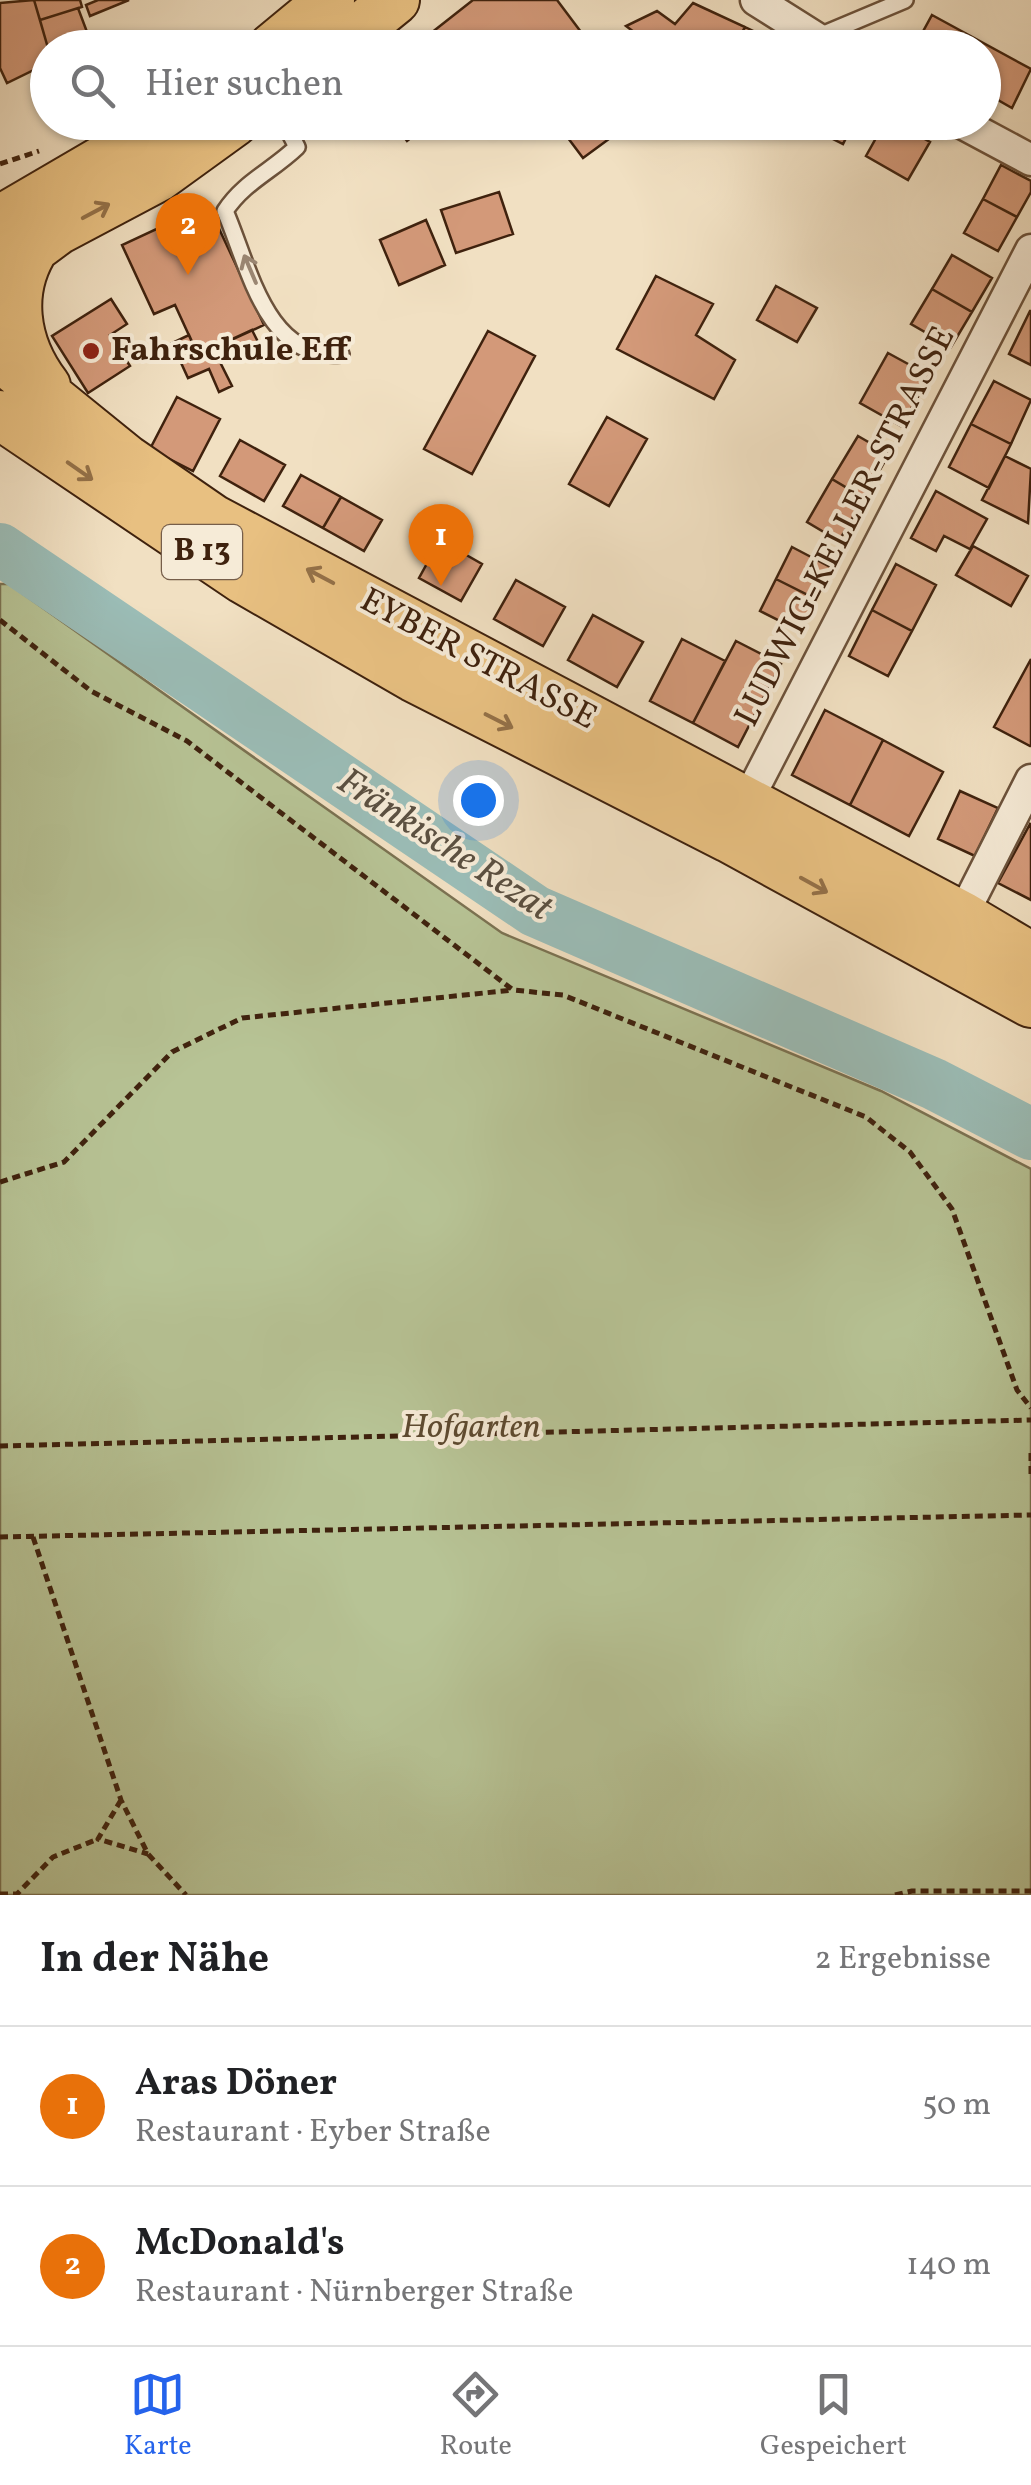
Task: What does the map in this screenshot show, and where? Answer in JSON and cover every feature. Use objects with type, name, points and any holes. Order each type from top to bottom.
[{"type":"main road","points":[[294,30],[330,0]]},
{"type":"main road","points":[[358,30],[395,0]]},
{"type":"main road","points":[[12,246],[72,176],[136,140]]},
{"type":"main road","points":[[12,246],[158,177],[209,140]]},
{"type":"main road","points":[[0,189],[26,179],[72,176]]},
{"type":"main road","name":"B 13","points":[[12,246],[20,273],[17,316],[29,358],[62,409]]},
{"type":"main road","name":"EYBER STRASSE","points":[[0,357],[62,409],[213,518],[738,820],[1031,1003]]},
{"type":"main road","name":"EYBER STRASSE","points":[[0,415],[114,495],[412,677],[962,916],[1031,958]]},
{"type":"street","points":[[756,0],[803,30]]},
{"type":"street","points":[[994,140],[1031,160]]},
{"type":"street","name":"LUDWIG-KELLER-STRASSE","points":[[738,820],[1031,250]]},
{"type":"street","points":[[962,916],[1031,780]]},
{"type":"lane","points":[[848,30],[905,0]]},
{"type":"lane","points":[[293,140],[296,147],[274,168],[241,186],[225,211],[274,326],[321,356],[342,354]]},
{"type":"path","points":[[0,620],[91,692],[187,742],[513,990]]},
{"type":"path","points":[[0,1182],[64,1162],[172,1052],[242,1018],[513,990],[563,995],[866,1117],[910,1152],[952,1210],[1017,1390],[1031,1408]]},
{"type":"path","points":[[0,1446],[1031,1420]]},
{"type":"path","points":[[1031,1453],[1031,1477]]},
{"type":"path","points":[[0,1538],[1031,1515]]},
{"type":"path","points":[[33,1536],[121,1800],[148,1854],[186,1895]]},
{"type":"path","points":[[98,1839],[121,1800]]},
{"type":"path","points":[[0,1894],[17,1894],[52,1857],[98,1839],[148,1854]]},
{"type":"path","points":[[894,1895],[912,1890],[1031,1891]]},
{"type":"green space","name":"Hofgarten","points":[[0,584],[9,584],[502,933],[881,1091],[1031,1169],[1031,1895],[0,1895]]},
{"type":"building","points":[[34,0],[80,0],[82,7],[40,20]]},
{"type":"building","points":[[34,0],[43,30],[30,30],[30,72],[7,83],[0,68],[0,3]]},
{"type":"building","points":[[98,0],[129,0],[90,16],[86,5]]},
{"type":"building","points":[[473,0],[557,0],[580,30],[435,30]]},
{"type":"building","points":[[693,3],[745,27],[631,30],[626,26],[657,11],[675,24]]},
{"type":"building","points":[[78,8],[86,30],[43,30],[40,20]]},
{"type":"building","points":[[932,15],[960,30],[924,30]]},
{"type":"building","points":[[1001,53],[1031,69],[1012,108],[1001,102]]},
{"type":"building","points":[[570,140],[608,140],[583,158]]},
{"type":"building","points":[[875,140],[930,142],[908,180],[866,156]]},
{"type":"building","points":[[1001,165],[1031,181],[1031,192],[1017,217],[983,199]]},
{"type":"building","points":[[499,192],[513,234],[456,253],[441,210]]},
{"type":"building","points":[[983,199],[1017,217],[998,251],[964,233]]},
{"type":"building","points":[[208,205],[264,325],[198,355],[175,305],[154,314],[122,245]]},
{"type":"building","points":[[426,220],[445,265],[399,285],[380,240]]},
{"type":"building","points":[[952,255],[992,278],[972,312],[932,289]]},
{"type":"building","points":[[656,276],[713,304],[696,335],[735,360],[714,399],[617,349]]},
{"type":"building","points":[[776,286],[817,308],[797,342],[757,320]]},
{"type":"building","points":[[932,289],[972,312],[951,347],[911,324]]},
{"type":"building","name":"Fahrschule Eff","points":[[111,299],[127,324],[110,335],[130,366],[88,393],[52,336]]},
{"type":"building","points":[[1031,311],[1031,365],[1009,354]]},
{"type":"building","points":[[252,330],[259,344],[220,362],[232,386],[219,392],[209,369],[188,378],[172,343],[189,335],[198,355]]},
{"type":"building","points":[[488,331],[535,356],[472,474],[424,449]]},
{"type":"building","points":[[888,353],[930,376],[901,426],[860,403]]},
{"type":"building","points":[[994,381],[1031,400],[1011,444],[971,424]]},
{"type":"building","points":[[177,397],[220,419],[193,471],[150,449]]},
{"type":"building","points":[[607,417],[647,439],[609,506],[569,484]]},
{"type":"building","points":[[971,424],[1011,444],[989,488],[949,467]]},
{"type":"building","points":[[858,436],[889,454],[864,498],[832,479]]},
{"type":"building","points":[[240,440],[285,465],[264,501],[220,476]]},
{"type":"building","points":[[1005,456],[1031,469],[1028,523],[982,500]]},
{"type":"building","points":[[301,475],[341,497],[323,528],[283,506]]},
{"type":"building","points":[[832,479],[864,498],[839,541],[807,522]]},
{"type":"building","points":[[936,491],[987,519],[970,549],[944,536],[936,551],[911,538]]},
{"type":"building","points":[[341,497],[382,520],[364,551],[323,528]]},
{"type":"building","points":[[440,540],[482,564],[461,601],[419,578]]},
{"type":"building","points":[[973,546],[1028,576],[1011,606],[956,575]]},
{"type":"building","points":[[792,547],[832,568],[816,599],[776,579]]},
{"type":"building","points":[[896,564],[936,585],[912,631],[872,610]]},
{"type":"building","points":[[776,579],[816,599],[800,631],[760,611]]},
{"type":"building","points":[[516,580],[565,607],[543,646],[494,619]]},
{"type":"building","points":[[872,610],[912,631],[888,676],[849,656]]},
{"type":"building","points":[[593,615],[643,642],[617,687],[568,660]]},
{"type":"building","points":[[682,639],[725,661],[693,723],[650,701]]},
{"type":"building","points":[[736,641],[781,664],[738,747],[693,723]]},
{"type":"building","points":[[1031,659],[1031,745],[1030,746],[994,727]]},
{"type":"building","points":[[825,710],[883,740],[850,805],[792,775]]},
{"type":"building","points":[[883,740],[943,772],[909,836],[850,805]]},
{"type":"building","points":[[960,791],[998,808],[975,856],[938,839]]},
{"type":"building","points":[[1031,825],[1031,900],[998,883]]},
{"type":"waterway","name":"Fränkische Rezat","points":[[0,549],[535,911],[934,1084],[1031,1134]]},
{"type":"place","name":"McDonald's","points":[[188,275]]},
{"type":"place","name":"Fahrschule Eff","points":[[91,351]]},
{"type":"place","name":"Aras Döner","points":[[441,586]]}]
